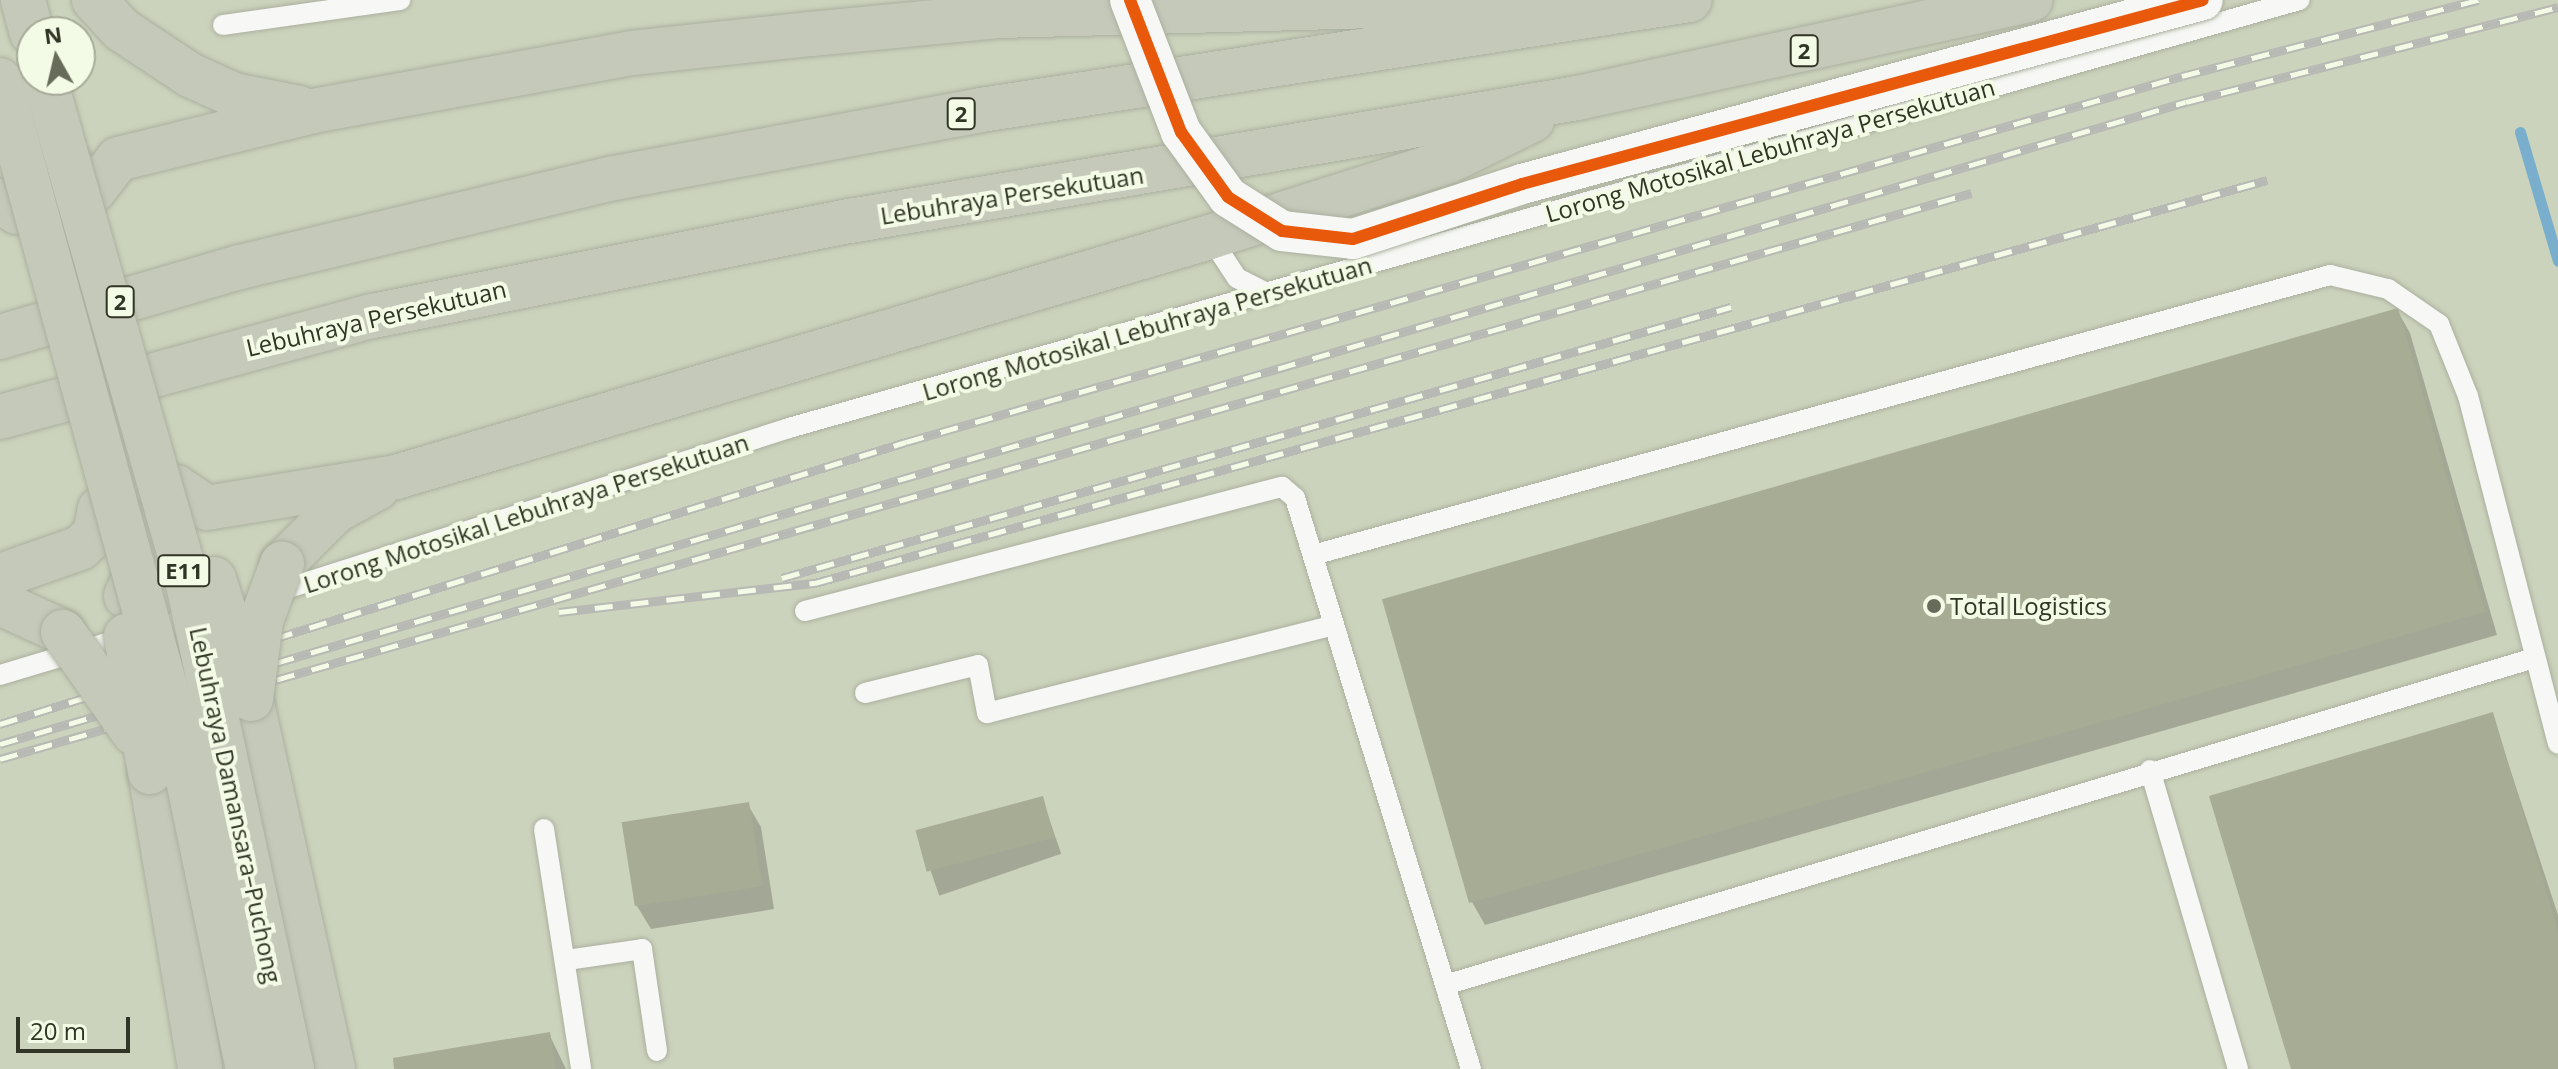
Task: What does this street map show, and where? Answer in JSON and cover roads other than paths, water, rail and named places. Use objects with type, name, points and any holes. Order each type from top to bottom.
[{"type":"highway","points":[[94,0],[122,30],[190,75],[234,95],[313,111]]},
{"type":"highway","points":[[94,190],[118,159],[313,111],[632,53],[1016,8],[1625,0]]},
{"type":"highway","name":"2","points":[[0,337],[240,267],[614,178],[981,110],[1690,0]]},
{"type":"highway","name":"Lebuhraya Persekutuan","points":[[0,417],[373,316],[624,265],[1577,98],[2031,0]]},
{"type":"highway","name":"Lebuhraya Damansara–Puchong","points":[[0,80],[180,741],[248,1069]]},
{"type":"highway","name":"Lebuhraya Damansara–Puchong","points":[[50,96],[188,584],[292,1069]]},
{"type":"highway","points":[[0,576],[80,548],[95,534],[100,509],[9,207],[45,141],[57,96]]},
{"type":"highway","points":[[200,1069],[148,764],[125,599],[151,535],[191,497],[396,477],[1210,237],[1449,161],[1577,98]]},
{"type":"highway","points":[[0,104],[45,141],[94,190],[191,497]]},
{"type":"highway","points":[[254,712],[261,621],[282,564],[335,511],[396,477]]},
{"type":"highway","points":[[100,509],[151,535],[214,579],[254,712],[333,1069]]},
{"type":"highway","points":[[0,603],[63,632],[148,764]]},
{"type":"street","points":[[1130,0],[1181,132],[1228,197],[1282,231],[1353,239],[1522,184],[2203,0]]},
{"type":"lane","points":[[223,25],[400,0]]},
{"type":"lane","name":"Lorong Motosikal Lebuhraya Persekutuan","points":[[0,675],[545,512],[789,428],[1271,295],[2300,0]]},
{"type":"lane","points":[[1210,237],[1237,278],[1271,295]]},
{"type":"lane","points":[[1313,555],[2330,275],[2388,289],[2439,324],[2468,396],[2558,744]]},
{"type":"lane","points":[[805,611],[1266,487],[1295,498],[1471,1069]]},
{"type":"lane","points":[[865,693],[978,665],[987,713],[1334,625]]},
{"type":"lane","points":[[1445,985],[2150,770],[2534,658]]},
{"type":"lane","points":[[2150,770],[2238,1069]]},
{"type":"lane","points":[[544,829],[567,960],[581,1069]]},
{"type":"lane","points":[[567,960],[642,949],[657,1051]]},
{"type":"waterway","points":[[2520,132],[2558,261]]},
{"type":"railway","points":[[0,724],[906,442],[2182,76],[2478,0]]},
{"type":"railway","points":[[0,744],[2186,102],[2558,7]]},
{"type":"railway","points":[[559,612],[815,583],[2267,180]]},
{"type":"railway","points":[[0,759],[1971,193]]},
{"type":"railway","points":[[782,578],[1731,307]]},
{"type":"place","name":"Total Logistics","points":[[1934,606]]}]
